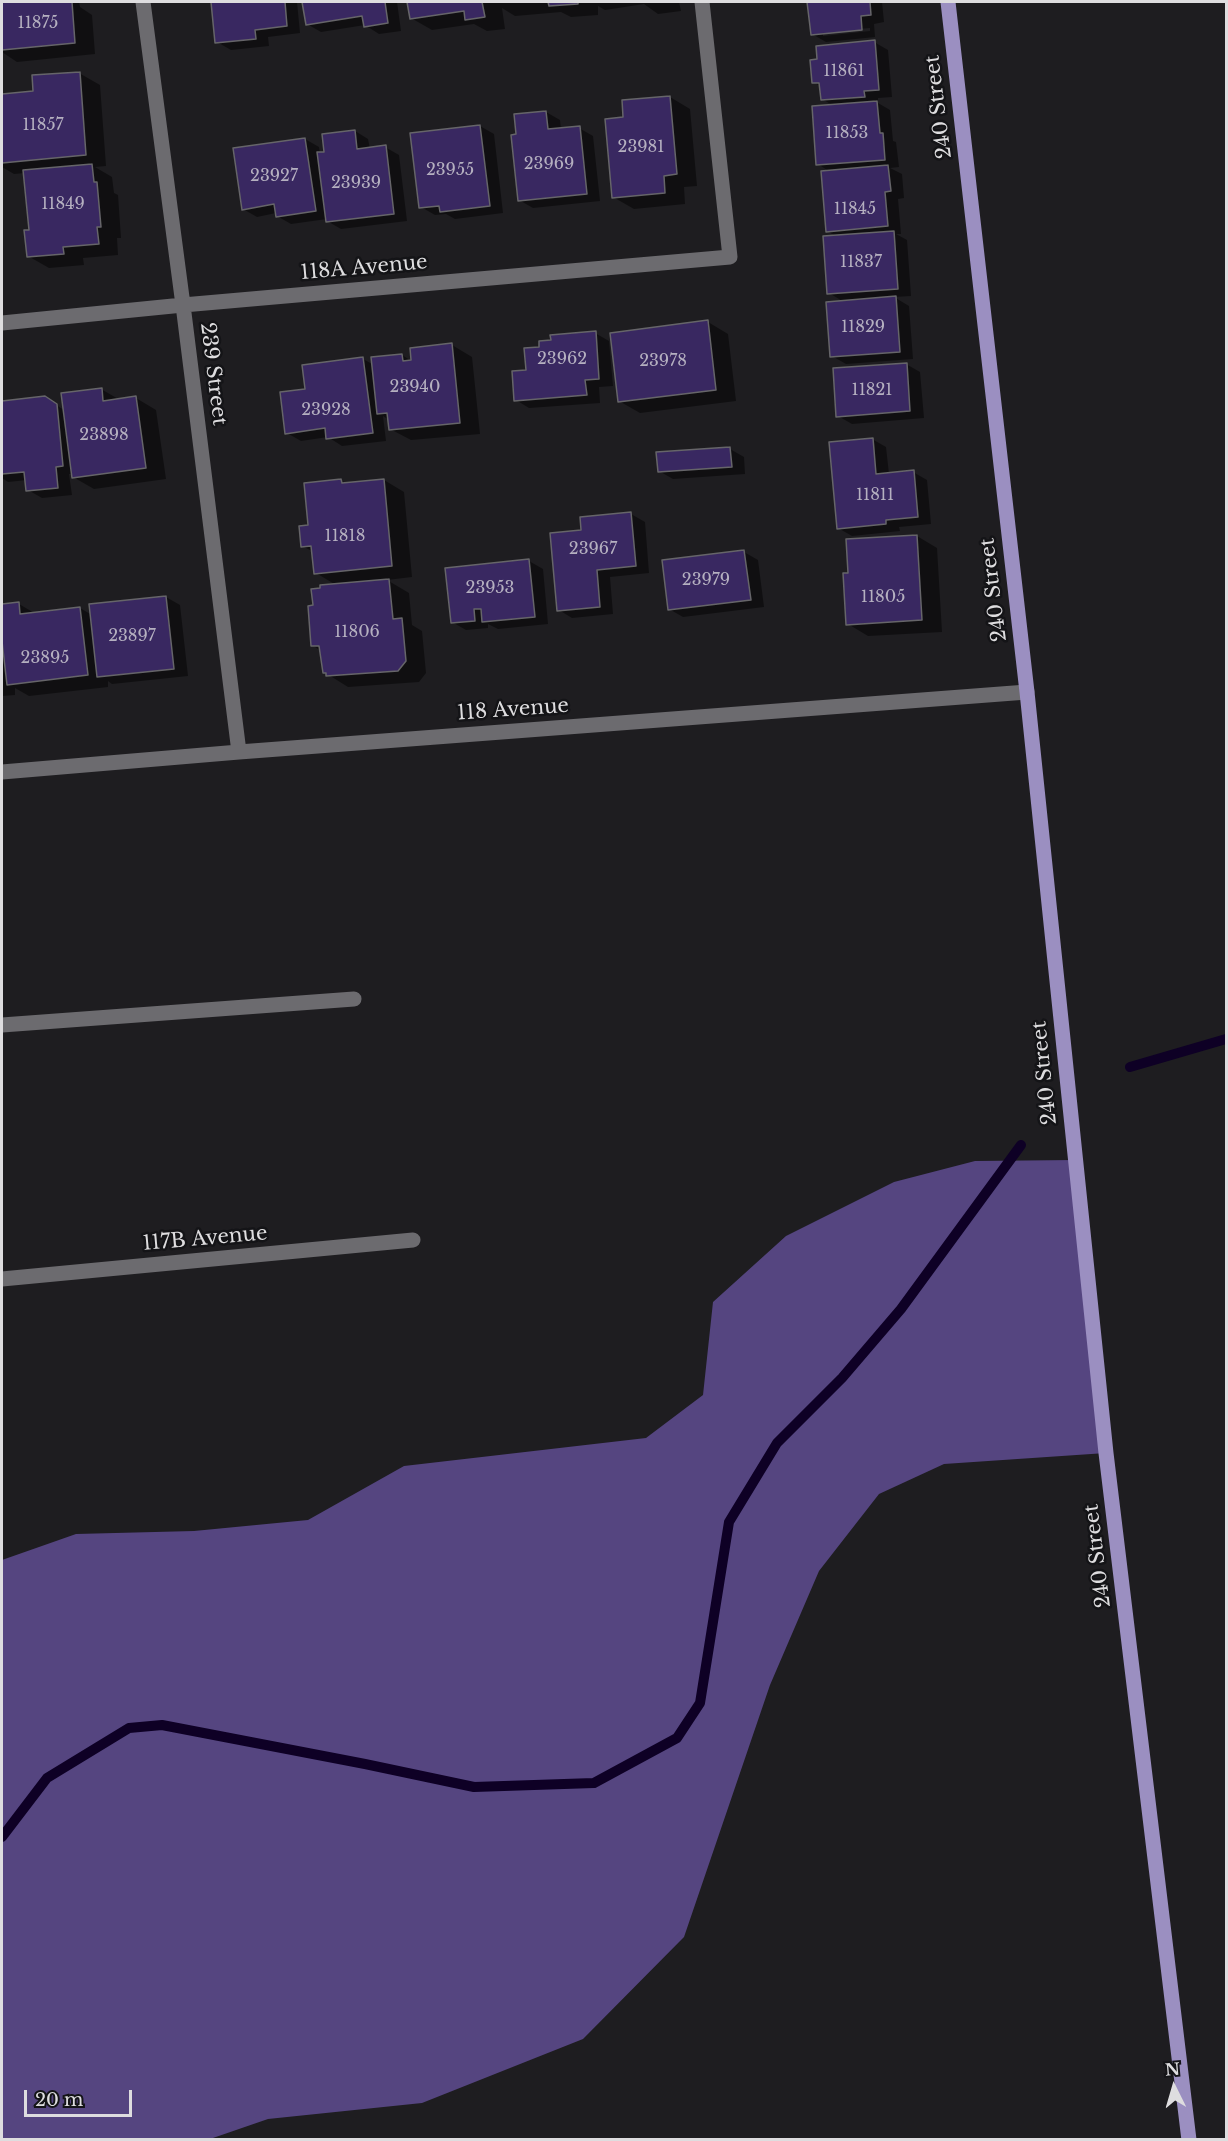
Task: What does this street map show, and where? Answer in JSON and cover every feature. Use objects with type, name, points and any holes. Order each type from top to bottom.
[{"type":"main road","name":"240 Street","points":[[948,2],[1027,692],[1106,1453],[1189,2139]]},
{"type":"street","name":"239 Street","points":[[143,2],[239,752]]},
{"type":"street","name":"118A Avenue","points":[[2,323],[730,257],[702,2]]},
{"type":"street","name":"118 Avenue","points":[[2,772],[1027,692]]},
{"type":"street","points":[[2,1025],[354,999]]},
{"type":"street","name":"117B Avenue","points":[[2,1279],[413,1240]]},
{"type":"shaded area","points":[[1075,1160],[1106,1453],[944,1464],[879,1494],[819,1571],[770,1685],[684,1937],[583,2039],[422,2103],[268,2119],[210,2139],[2,2139],[2,1560],[76,1534],[194,1531],[308,1520],[404,1466],[646,1438],[703,1395],[713,1302],[786,1236],[894,1182],[975,1161]]},
{"type":"building","points":[[2,2],[72,2],[75,43],[2,50]]},
{"type":"building","points":[[211,2],[285,2],[287,26],[255,30],[256,39],[215,43]]},
{"type":"building","points":[[302,2],[385,2],[388,23],[364,27],[362,16],[306,25]]},
{"type":"building","points":[[407,2],[482,2],[485,17],[465,20],[464,11],[410,19]]},
{"type":"building","points":[[548,2],[578,2],[578,4],[549,6]]},
{"type":"building","points":[[807,2],[870,2],[871,15],[861,16],[862,30],[811,35]]},
{"type":"building","points":[[875,40],[879,90],[864,91],[865,97],[821,100],[819,83],[812,83],[810,60],[817,59],[816,46]]},
{"type":"building","points":[[80,72],[86,155],[2,163],[2,94],[33,91],[32,75]]},
{"type":"building","points":[[670,96],[677,174],[664,176],[665,193],[612,198],[605,119],[623,117],[622,100]]},
{"type":"building","points":[[877,101],[885,160],[816,165],[812,106]]},
{"type":"building","points":[[546,111],[548,129],[580,126],[587,194],[518,201],[511,135],[516,134],[514,114]]},
{"type":"building","points":[[480,125],[490,206],[440,212],[439,206],[419,208],[410,133]]},
{"type":"building","points":[[355,130],[357,149],[386,145],[394,214],[326,222],[317,152],[324,152],[322,134]]},
{"type":"building","points":[[305,138],[316,211],[276,217],[274,204],[242,210],[233,148]]},
{"type":"building","points":[[92,164],[94,182],[97,182],[101,227],[97,227],[99,244],[63,247],[64,254],[27,257],[24,230],[29,230],[23,170]]},
{"type":"building","points":[[888,165],[891,191],[885,192],[888,226],[826,232],[821,171]]},
{"type":"building","points":[[894,231],[898,289],[827,294],[823,236]]},
{"type":"building","points":[[896,296],[900,352],[830,357],[826,302]]},
{"type":"building","points":[[708,320],[716,390],[618,402],[610,333]]},
{"type":"building","points":[[596,331],[599,379],[585,380],[587,395],[514,401],[512,371],[526,370],[524,348],[539,347],[539,341],[551,340],[550,335]]},
{"type":"building","points":[[452,343],[460,423],[389,430],[387,413],[377,414],[371,357],[402,354],[403,361],[411,360],[410,348]]},
{"type":"building","points":[[363,357],[373,433],[326,439],[325,428],[285,434],[280,392],[305,389],[302,365]]},
{"type":"building","points":[[907,363],[910,411],[836,417],[833,368]]},
{"type":"building","points":[[102,388],[103,401],[136,396],[146,468],[72,478],[61,393]]},
{"type":"building","points":[[45,396],[57,404],[63,466],[56,467],[58,488],[26,491],[24,472],[2,474],[2,401]]},
{"type":"building","points":[[873,438],[876,474],[914,470],[918,517],[886,520],[886,524],[837,529],[829,442]]},
{"type":"building","points":[[730,447],[732,467],[658,472],[656,452]]},
{"type":"building","points":[[341,479],[342,483],[384,479],[392,566],[314,574],[311,546],[301,547],[299,526],[308,525],[304,483]]},
{"type":"building","points":[[631,512],[636,566],[597,570],[600,607],[557,611],[550,533],[581,530],[580,517]]},
{"type":"building","points":[[917,535],[922,620],[846,625],[843,573],[848,573],[846,539]]},
{"type":"building","points":[[744,550],[751,600],[668,610],[662,560]]},
{"type":"building","points":[[529,559],[535,617],[482,622],[481,609],[474,609],[475,621],[451,623],[445,568]]},
{"type":"building","points":[[389,579],[393,619],[402,618],[406,661],[398,671],[326,676],[326,673],[323,673],[319,646],[311,646],[308,606],[313,605],[311,589],[320,588],[320,585]]},
{"type":"building","points":[[166,596],[174,669],[97,677],[89,604]]},
{"type":"building","points":[[19,602],[20,614],[80,607],[88,675],[7,685],[2,641],[2,604]]},
{"type":"waterway","points":[[1130,1067],[1226,1039]]},
{"type":"waterway","points":[[2,1837],[47,1778],[129,1728],[162,1725],[474,1787],[594,1783],[677,1738],[700,1703],[729,1522],[777,1443],[842,1378],[901,1309],[1021,1145]]}]
